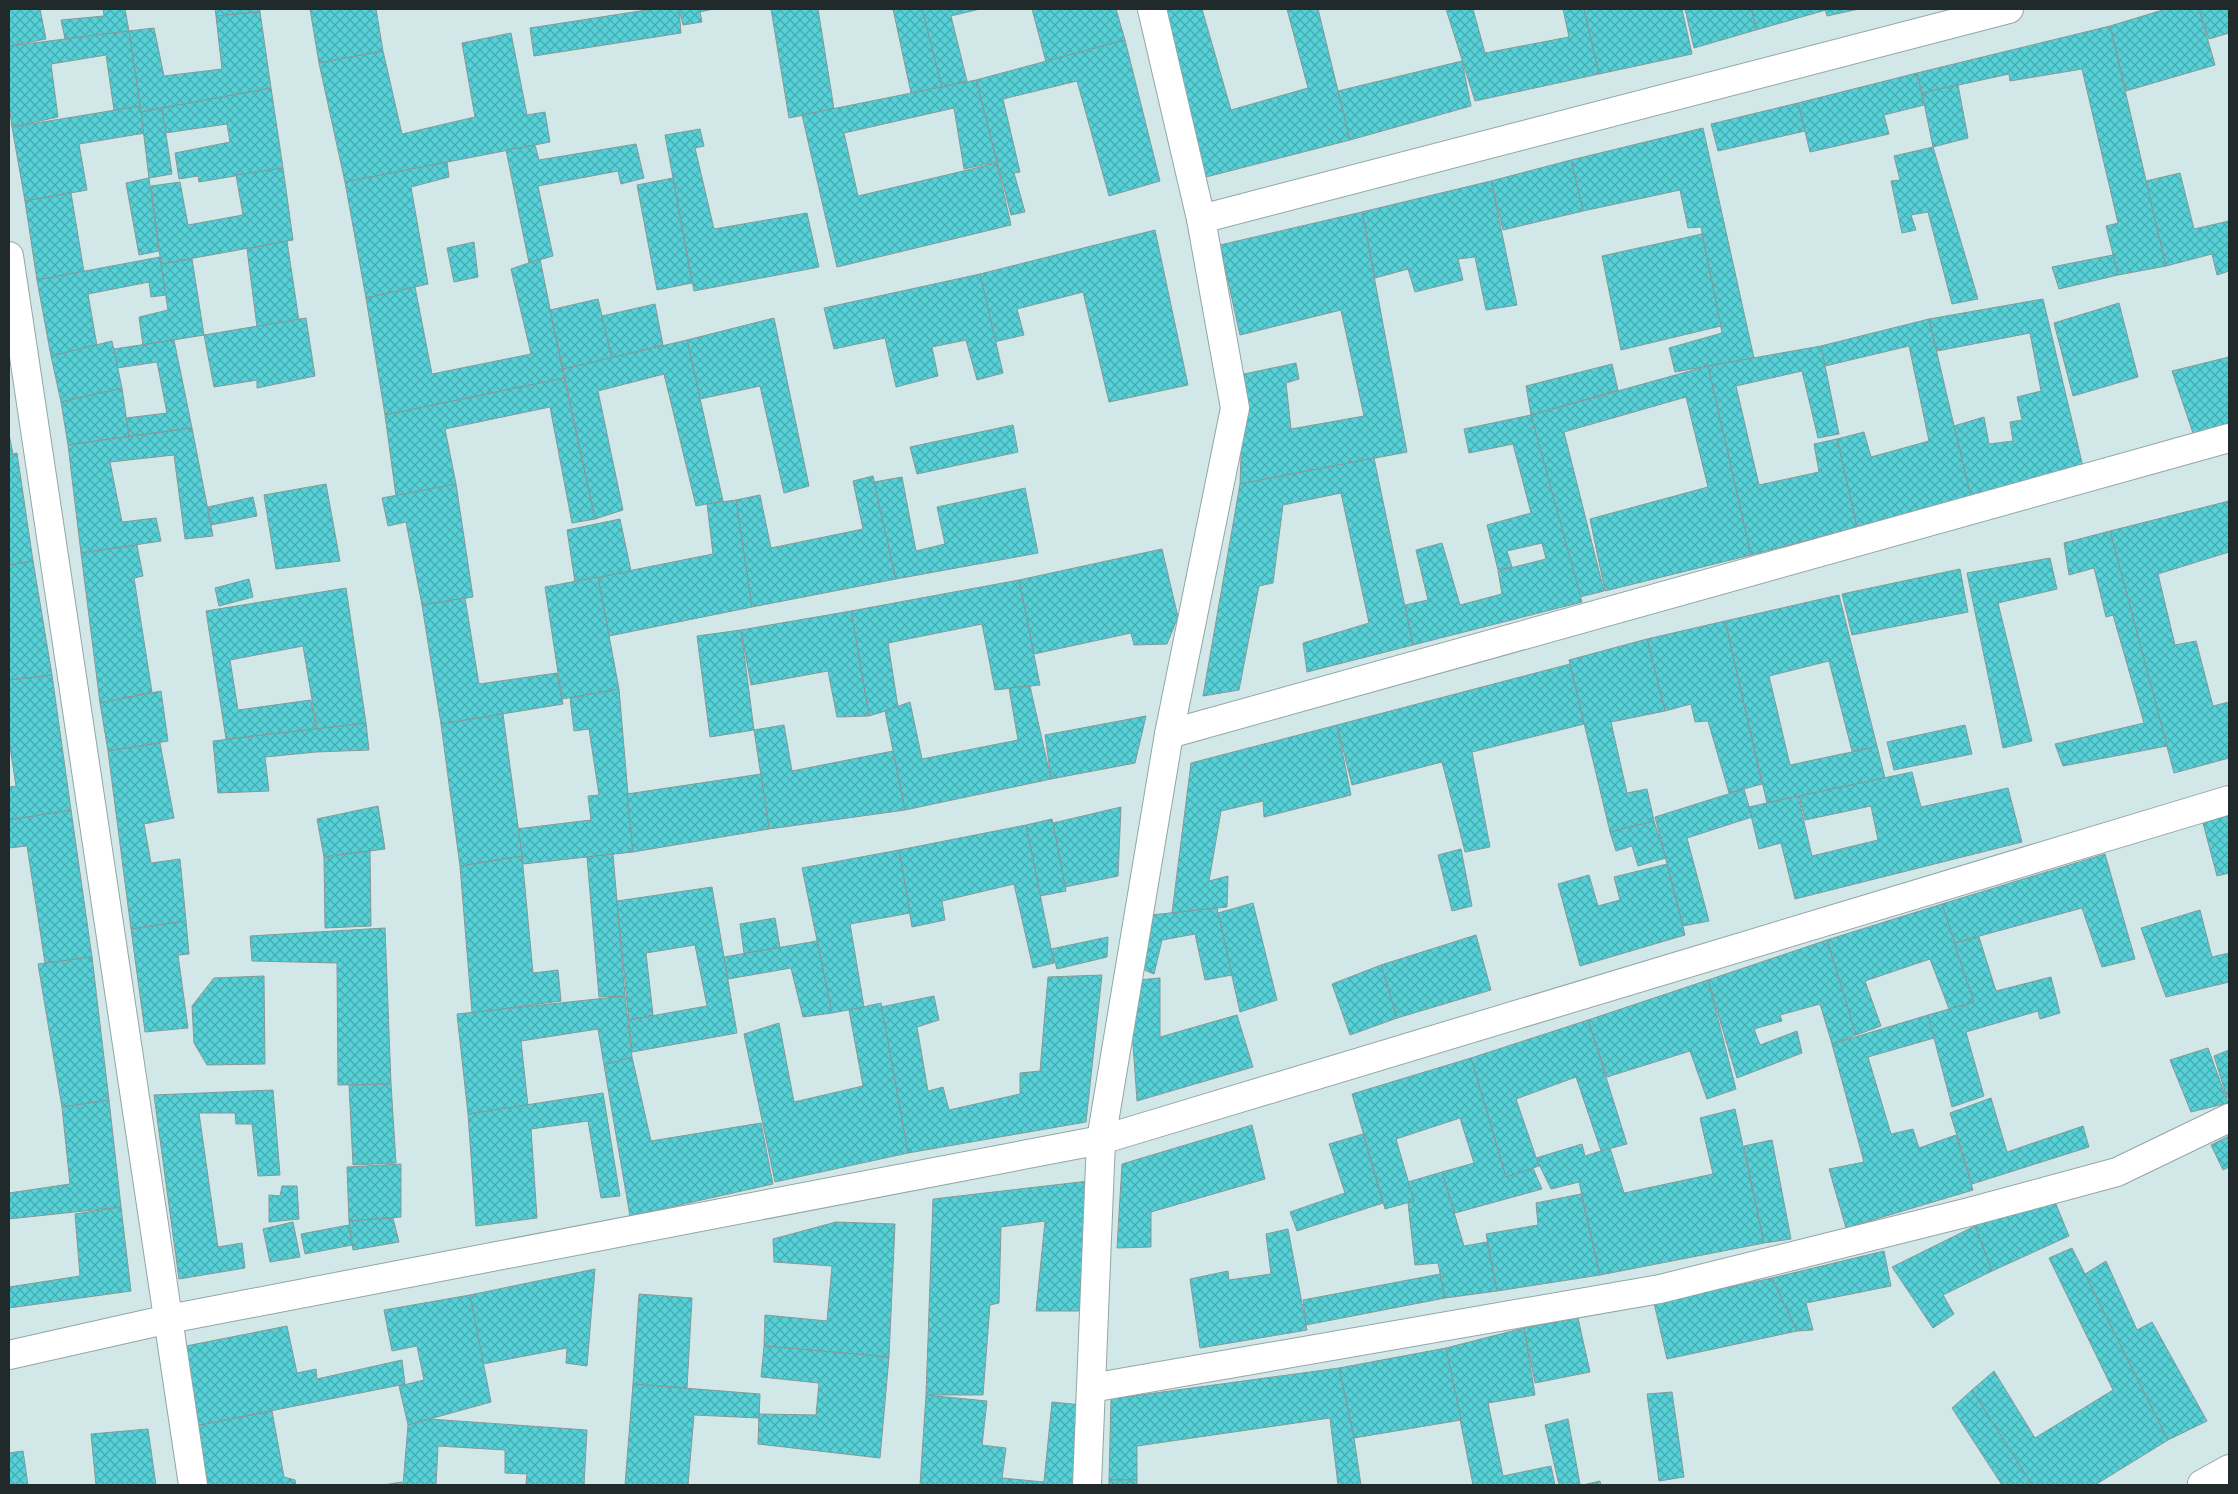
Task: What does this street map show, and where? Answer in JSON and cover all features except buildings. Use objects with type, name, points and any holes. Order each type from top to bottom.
[{"type":"street","points":[[1087,1485],[1101,1140],[1169,734],[1236,408],[1201,219],[1152,9]]},
{"type":"street","points":[[1201,219],[2009,9]]},
{"type":"street","points":[[9,256],[193,1485]]},
{"type":"street","points":[[1169,734],[2229,438]]},
{"type":"street","points":[[9,1355],[169,1319],[1101,1140],[2229,800]]},
{"type":"street","points":[[1091,1388],[1660,1289],[1969,1212],[2117,1172],[2229,1118]]},
{"type":"street","points":[[2201,1485],[2229,1469]]}]
